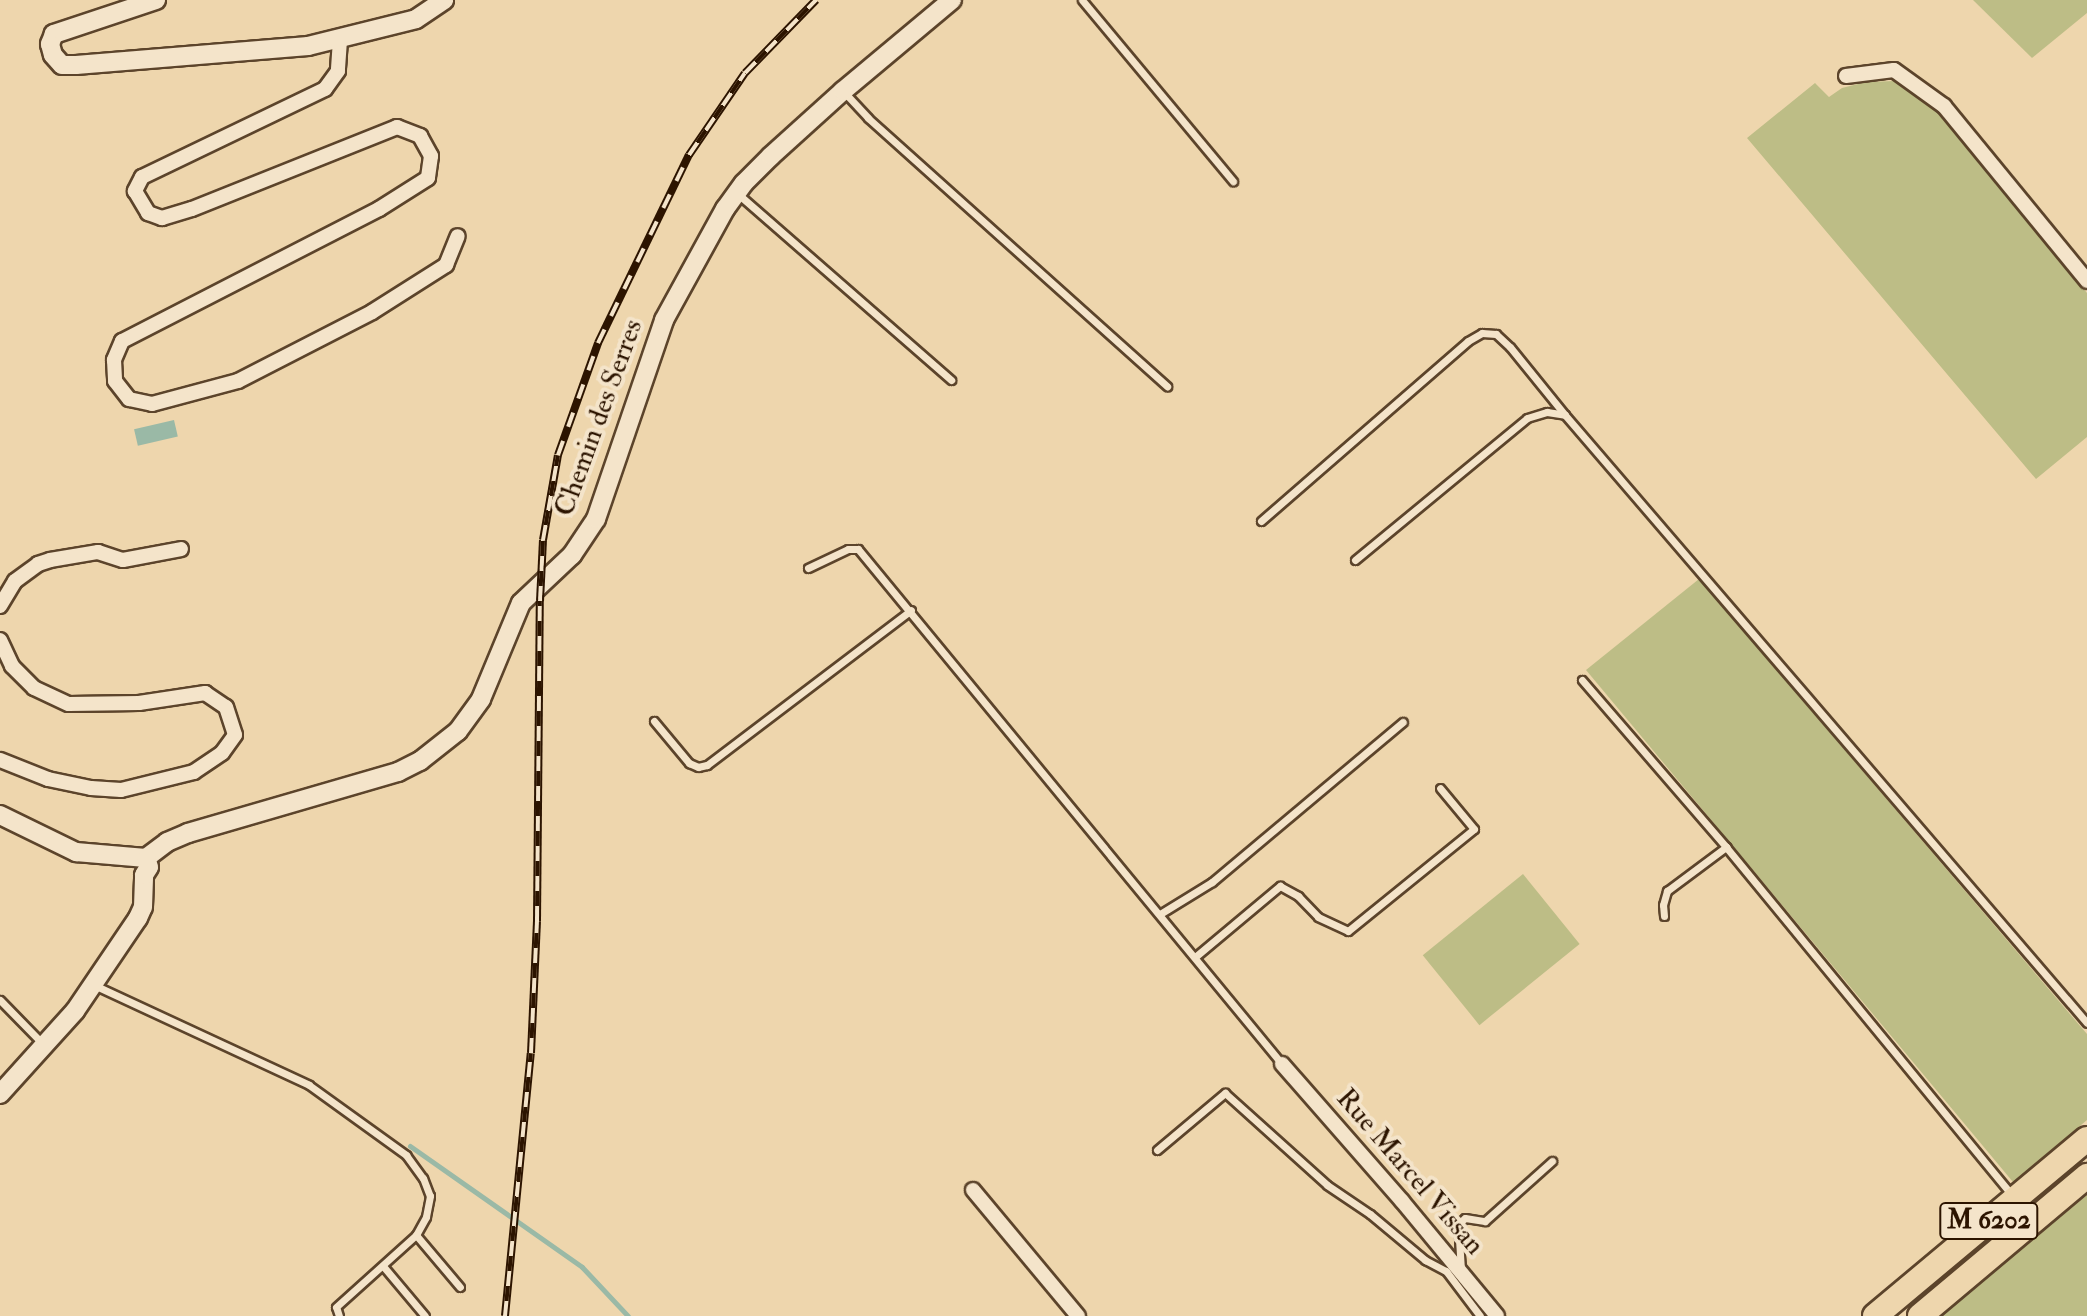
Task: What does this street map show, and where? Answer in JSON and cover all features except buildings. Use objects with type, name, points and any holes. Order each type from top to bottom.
[{"type":"main road","name":"M 6202","points":[[1875,1316],[2087,1139]]},
{"type":"main road","name":"M 6202","points":[[1920,1316],[2087,1176]]},
{"type":"street","points":[[156,0],[54,34],[50,44],[53,55],[62,65],[76,65],[340,40],[416,19],[444,0]]},
{"type":"street","name":"Chemin des Serres","points":[[140,864],[167,842],[188,833],[408,768],[448,740],[468,720],[481,699],[498,650],[521,603],[572,555],[596,519],[670,306],[737,193],[843,91],[952,0]]},
{"type":"street","points":[[340,40],[338,71],[325,89],[142,177],[135,191],[148,213],[162,218],[192,209],[397,127],[420,136],[431,156],[428,178],[379,209],[122,341],[114,360],[115,381],[129,399],[152,404],[238,381],[372,312],[446,265],[458,236]]},
{"type":"street","points":[[1846,76],[1894,70],[1944,106],[2087,281]]},
{"type":"street","points":[[0,606],[5,591],[38,564],[98,552],[123,560],[181,549]]},
{"type":"street","points":[[0,640],[12,666],[34,688],[69,704],[139,703],[205,693],[226,707],[235,735],[222,753],[194,772],[121,790],[91,788],[48,779],[0,760]]},
{"type":"street","points":[[0,815],[76,852],[140,864],[146,891],[138,918],[94,985],[45,1046],[0,1094]]},
{"type":"street","name":"Rue Marcel Vissan","points":[[1282,1064],[1497,1316]]},
{"type":"street","points":[[973,1190],[1078,1316]]},
{"type":"lane","points":[[1082,0],[1233,181]]},
{"type":"lane","points":[[843,91],[868,118],[1167,386]]},
{"type":"lane","points":[[737,193],[951,380]]},
{"type":"lane","points":[[1261,521],[1468,341],[1482,333],[1496,334],[2087,1023]]},
{"type":"lane","points":[[1355,560],[1527,418],[1547,412],[1565,415]]},
{"type":"lane","points":[[808,568],[848,549],[858,549],[1282,1064]]},
{"type":"lane","points":[[654,721],[689,763],[698,767],[707,765],[911,610]]},
{"type":"lane","points":[[1582,680],[1726,847],[2016,1198]]},
{"type":"lane","points":[[1160,914],[1212,882],[1403,722]]},
{"type":"lane","points":[[1195,957],[1280,886],[1298,896],[1318,917],[1348,931],[1474,829],[1440,788]]},
{"type":"lane","points":[[1664,916],[1667,891],[1726,847]]},
{"type":"lane","points":[[94,985],[309,1085],[406,1155],[423,1178],[430,1196],[426,1217],[416,1235],[336,1307],[339,1316]]},
{"type":"lane","points":[[0,1000],[45,1046]]},
{"type":"lane","points":[[1157,1150],[1225,1093],[1327,1185],[1370,1214],[1425,1260],[1446,1271],[1480,1316]]},
{"type":"lane","points":[[1462,1273],[1458,1224],[1465,1218],[1485,1221],[1552,1161]]},
{"type":"lane","points":[[416,1235],[460,1287]]},
{"type":"lane","points":[[383,1266],[425,1316]]},
{"type":"green space","points":[[1973,0],[2087,0],[2087,13],[2032,58]]},
{"type":"green space","points":[[1894,81],[1918,94],[1944,115],[2087,293],[2087,437],[2036,479],[1747,138],[1815,83],[1829,97],[1842,88],[1866,82]]},
{"type":"green space","points":[[1699,579],[2087,1034],[2087,1120],[2013,1182],[1586,670]]},
{"type":"green space","points":[[1523,874],[1580,944],[1479,1025],[1423,955]]},
{"type":"green space","points":[[2087,1195],[2087,1316],[1942,1316],[2046,1229]]},
{"type":"shaded area","points":[[174,420],[178,437],[138,446],[134,429]]},
{"type":"waterway","points":[[410,1146],[582,1267],[628,1316]]},
{"type":"railway","points":[[505,1316],[531,1053],[537,921],[540,601],[543,540],[558,455],[598,343],[689,155],[745,73],[816,0]]}]
